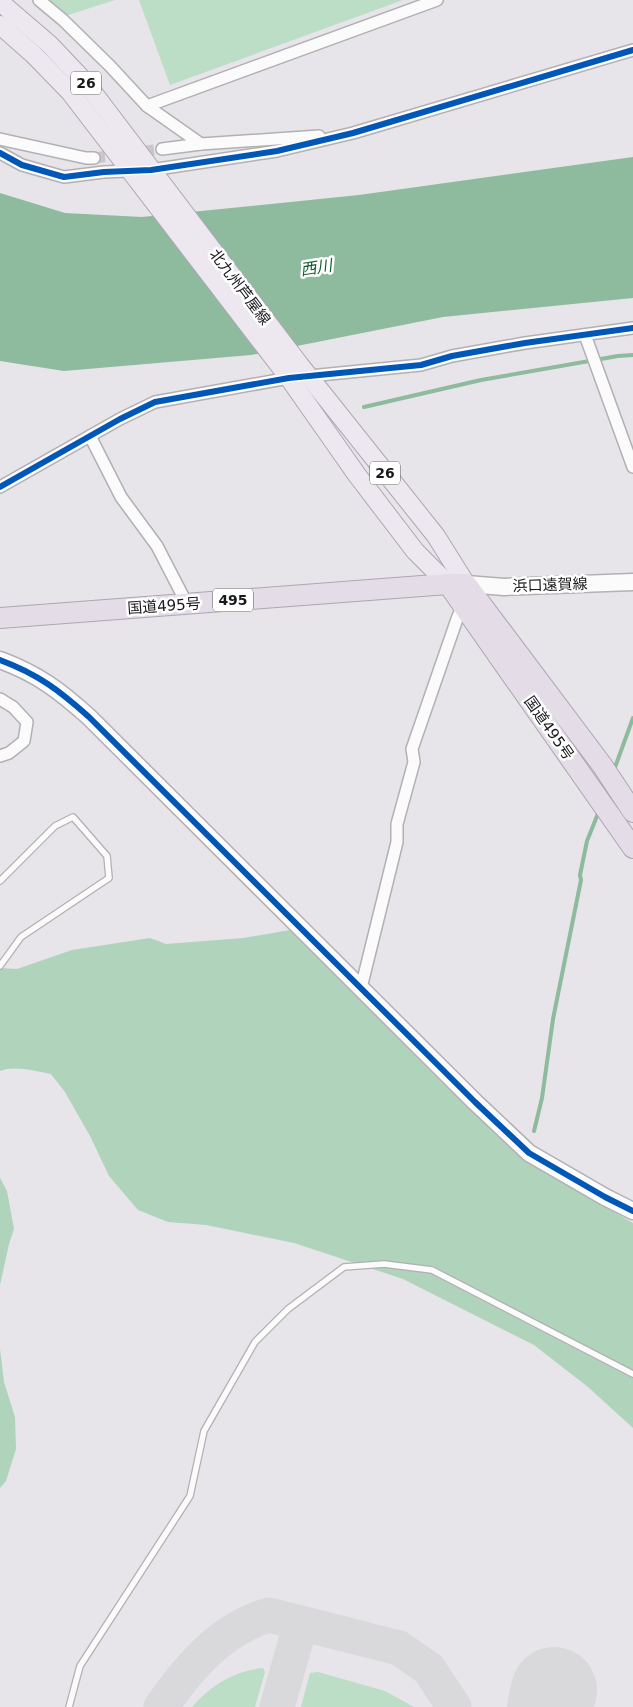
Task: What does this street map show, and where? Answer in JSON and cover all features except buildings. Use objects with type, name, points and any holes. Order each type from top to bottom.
[{"type":"highway","name":"国道495号","points":[[0,618],[457,584]]},
{"type":"highway","name":"国道495号","points":[[457,584],[463,605],[633,848]]},
{"type":"highway","name":"国道495号","points":[[457,584],[602,765],[630,806]]},
{"type":"main road","name":"北九州芦屋線","points":[[0,2],[49,44],[86,82],[145,175],[294,371],[436,536],[457,584]]},
{"type":"main road","name":"北九州芦屋線","points":[[0,25],[34,55],[70,92],[145,175]]},
{"type":"main road","name":"北九州芦屋線","points":[[294,371],[357,475],[414,552],[457,584]]},
{"type":"street","points":[[39,0],[63,20],[110,66],[147,106],[201,144]]},
{"type":"street","points":[[147,106],[438,0]]},
{"type":"street","points":[[0,153],[22,164],[64,177],[104,172],[145,175],[277,151],[353,133],[633,50]]},
{"type":"street","points":[[162,149],[201,144],[353,133]]},
{"type":"street","points":[[0,139],[86,158],[94,158]]},
{"type":"street","points":[[0,487],[120,419],[155,402],[294,371],[421,365],[452,356],[525,343],[633,328]]},
{"type":"street","points":[[585,335],[633,467]]},
{"type":"street","points":[[90,436],[121,497],[157,546],[188,604]]},
{"type":"street","name":"浜口遠賀線","points":[[457,584],[504,587],[633,582]]},
{"type":"street","points":[[361,988],[397,842],[397,824],[414,762],[412,749],[456,619],[463,605]]},
{"type":"street","points":[[0,660],[41,678],[62,692],[90,717],[475,1102],[529,1153],[633,1211]]},
{"type":"street","points":[[0,698],[13,707],[27,722],[24,740],[9,753],[0,756]]},
{"type":"lane","points":[[0,881],[55,826],[73,817],[107,856],[110,878],[21,937],[0,966]]},
{"type":"lane","points":[[69,1707],[80,1666],[190,1496],[204,1431],[254,1342],[288,1309],[344,1267],[384,1264],[432,1270],[633,1374]]},
{"type":"shaded area","points":[[48,0],[115,0],[65,16]]},
{"type":"shaded area","points":[[139,0],[403,0],[170,85]]},
{"type":"shaded area","points":[[290,930],[307,935],[482,1121],[557,1179],[633,1223],[633,1428],[588,1387],[534,1345],[403,1279],[294,1243],[206,1225],[168,1222],[138,1210],[109,1176],[90,1136],[65,1092],[51,1074],[18,1069],[0,1071],[0,968],[17,969],[72,950],[150,938],[166,944],[243,938]]},
{"type":"shaded area","points":[[0,1178],[7,1191],[14,1229],[0,1285]]},
{"type":"shaded area","points":[[0,1349],[4,1382],[15,1417],[16,1449],[6,1481],[0,1488]]},
{"type":"shaded area","points":[[263,1668],[265,1672],[255,1707],[192,1707],[207,1692],[224,1680],[242,1672]]},
{"type":"shaded area","points":[[318,1672],[385,1691],[414,1707],[301,1707],[310,1673]]},
{"type":"water","name":"西川","points":[[633,157],[633,298],[443,317],[251,355],[64,371],[0,361],[0,193],[65,213],[142,217],[359,195]]},
{"type":"waterway","points":[[364,407],[481,380],[633,355]]},
{"type":"waterway","points":[[614,770],[633,718]]},
{"type":"waterway","points":[[534,1131],[542,1098],[553,1019],[581,880],[580,875],[587,841],[599,811]]},
{"type":"taxiway","points":[[161,1707],[183,1678],[208,1651],[236,1630],[252,1621],[269,1615],[399,1648],[429,1669],[454,1707]]},
{"type":"taxiway","points":[[277,1707],[301,1623]]},
{"type":"runway","points":[[550,1707],[554,1690]]},
{"type":"tunnel","points":[[94,158],[162,149]]},
{"type":"cycle path","points":[[0,153],[22,165],[64,177],[104,172],[151,170],[277,151],[353,133],[633,50]]},
{"type":"cycle path","points":[[0,487],[120,419],[155,402],[289,378],[421,365],[452,356],[525,343],[633,328]]},
{"type":"cycle path","points":[[0,660],[14,665],[48,684],[89,717],[475,1102],[529,1153],[633,1211]]}]
